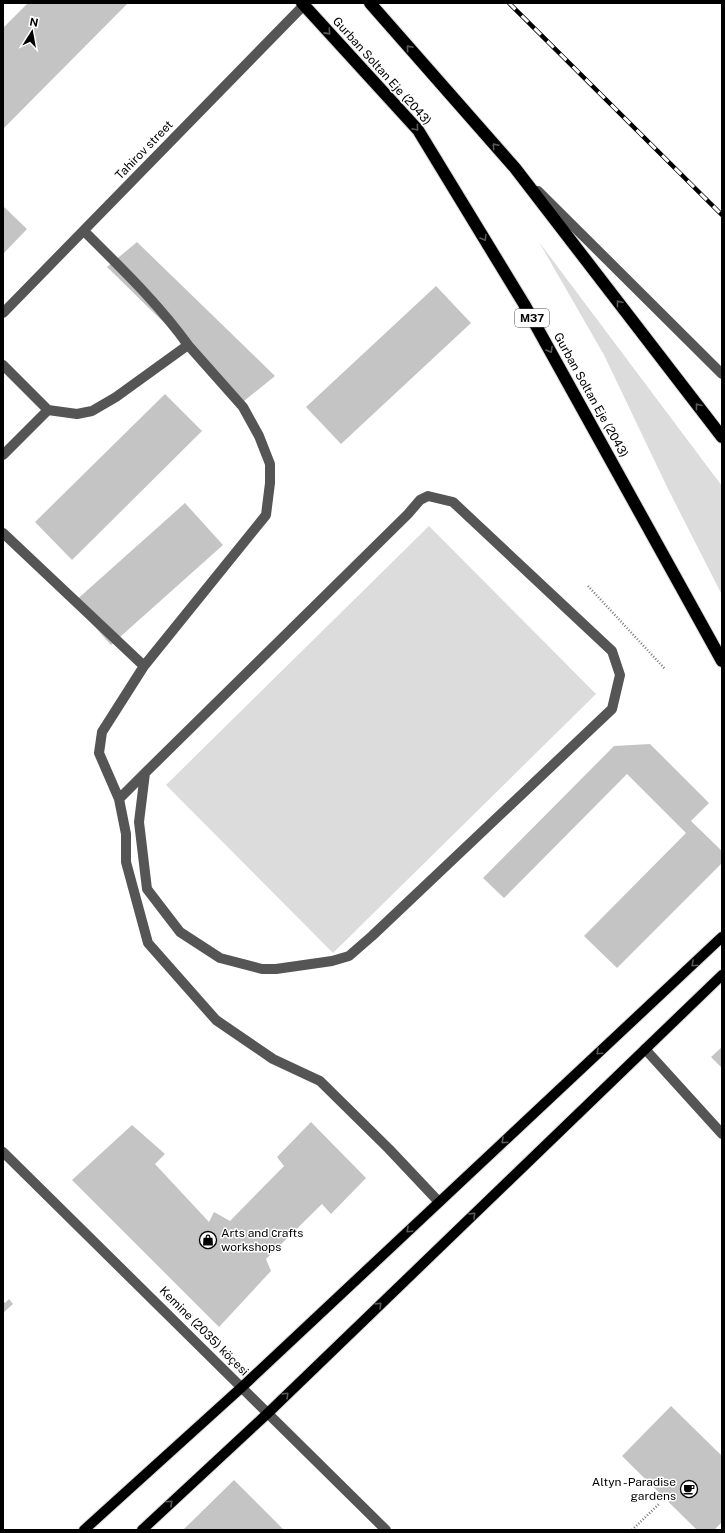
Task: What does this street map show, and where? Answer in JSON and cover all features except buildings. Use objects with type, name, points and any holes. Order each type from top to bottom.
[{"type":"highway","points":[[370,3],[515,168],[722,437]]},
{"type":"highway","name":"Gurban Soltan Eje (2043)","points":[[303,4],[418,130],[524,304],[722,661]]},
{"type":"main road","points":[[84,1530],[242,1387],[722,937]]},
{"type":"main road","points":[[142,1530],[268,1413],[722,975]]},
{"type":"street","name":"Tahirov street","points":[[3,313],[303,4]]},
{"type":"street","points":[[515,168],[722,374]]},
{"type":"street","points":[[84,231],[133,281],[243,407],[259,436],[270,464],[270,483],[266,515],[144,666],[102,732],[99,753],[119,800],[126,834],[126,862],[148,942],[216,1020],[272,1059],[320,1081],[389,1149],[439,1202]]},
{"type":"street","points":[[3,364],[48,410],[77,414],[92,411],[116,397],[188,345]]},
{"type":"street","points":[[3,454],[48,410]]},
{"type":"street","points":[[119,800],[145,773],[420,500],[428,496],[453,502],[612,651],[620,675],[612,709],[372,936],[349,956],[332,961],[276,969],[262,969],[220,958],[180,932],[147,889],[139,822],[145,773]]},
{"type":"street","points":[[3,533],[144,666]]},
{"type":"street","points":[[645,1049],[722,1134]]},
{"type":"street","name":"Kemine (2035) köçesi","points":[[3,1152],[386,1530]]},
{"type":"path","points":[[588,586],[665,669]]},
{"type":"path","points":[[632,1530],[660,1503]]},
{"type":"shaded area","points":[[539,242],[722,486],[722,595],[669,491],[604,355]]},
{"type":"shaded area","points":[[429,526],[596,694],[333,953],[166,785]]},
{"type":"railway","points":[[509,3],[722,215]]},
{"type":"place","name":"Arts and сrafts workshops","points":[[208,1240]]},
{"type":"place","name":"Altyn -Paradise gardens","points":[[689,1489]]}]
